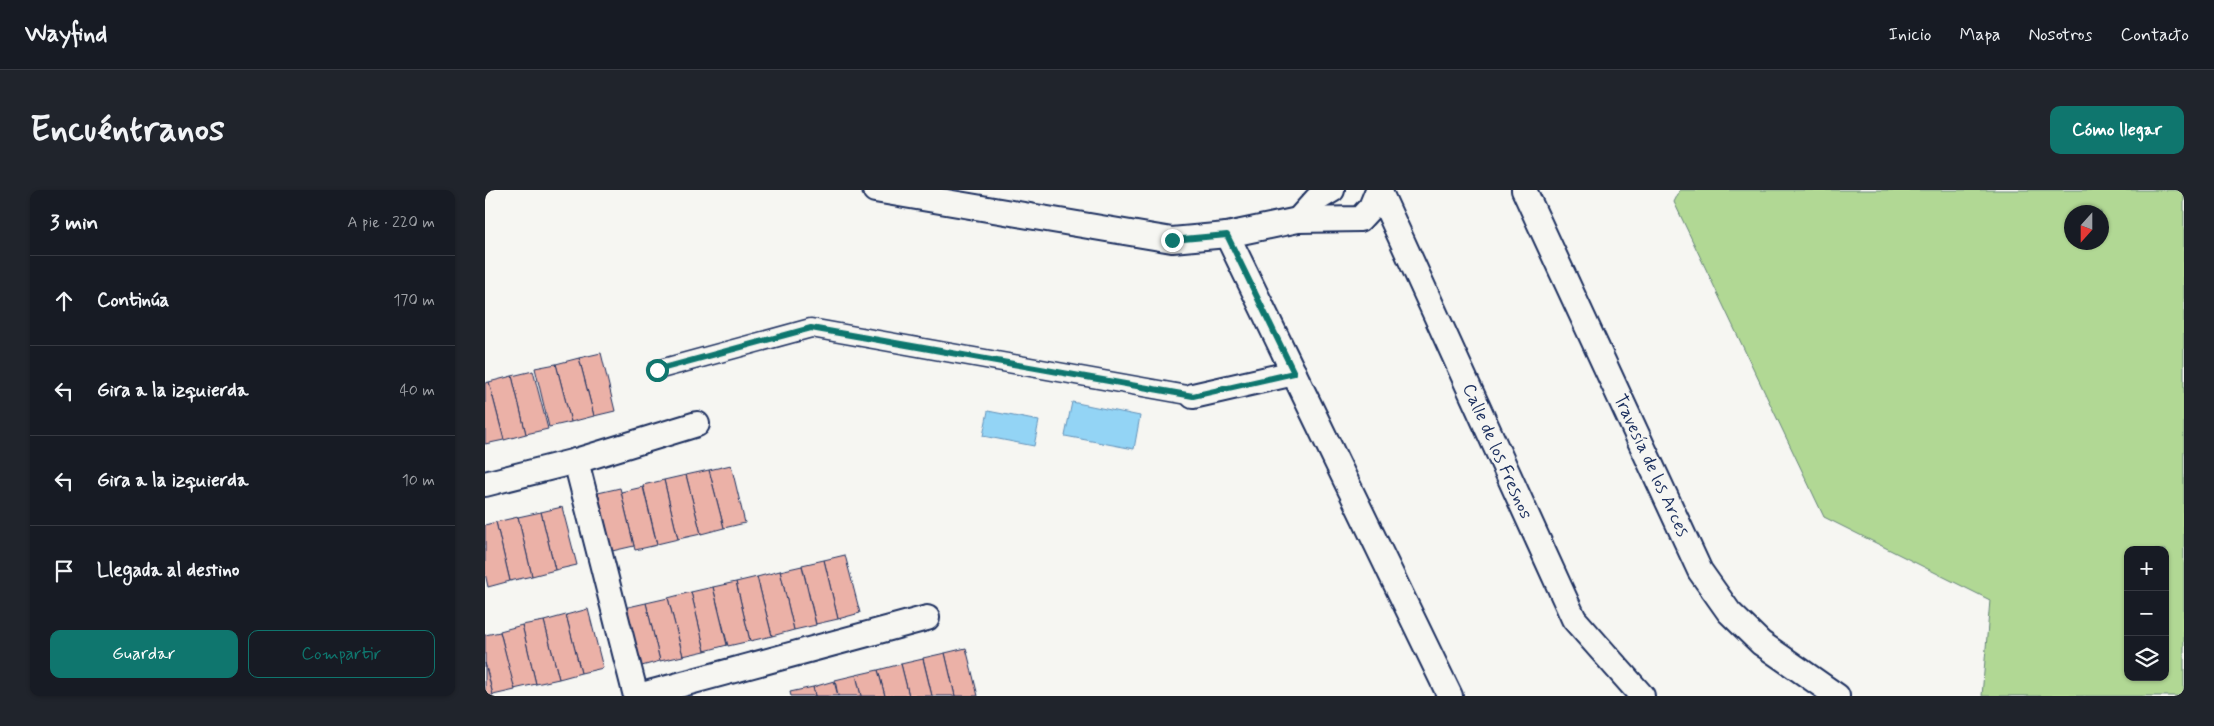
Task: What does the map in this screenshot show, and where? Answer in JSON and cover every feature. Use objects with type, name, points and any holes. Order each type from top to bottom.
[{"type":"street","points":[[875,190],[1172,240],[1227,235],[1298,220],[1360,219],[1371,207],[1378,190]]},
{"type":"street","points":[[1298,220],[1317,199],[1332,190]]},
{"type":"street","name":"Calle de los Fresnos","points":[[1378,190],[1574,619],[1642,696]]},
{"type":"street","name":"Travesía de los Arces","points":[[1524,190],[1701,571],[1729,612],[1761,643],[1837,696]]},
{"type":"street","points":[[1227,235],[1450,696]]},
{"type":"street","points":[[657,370],[811,328],[1193,396],[1294,373]]},
{"type":"street","points":[[485,484],[576,461],[697,424]]},
{"type":"street","points":[[576,461],[637,696],[927,618]]},
{"type":"green space","points":[[1680,190],[2184,190],[2184,696],[1982,696],[1990,600],[1824,517],[1674,202]]},
{"type":"water","points":[[1072,402],[1140,416],[1134,449],[1065,436]]},
{"type":"water","points":[[988,411],[1039,421],[1034,446],[983,436]]},
{"type":"building","points":[[601,353],[615,411],[594,416],[579,358]]},
{"type":"building","points":[[579,358],[594,416],[571,422],[556,364]]},
{"type":"building","points":[[556,364],[571,422],[549,427],[535,368]]},
{"type":"building","points":[[533,371],[548,429],[526,434],[512,376]]},
{"type":"building","points":[[512,376],[526,434],[504,440],[489,382]]},
{"type":"building","points":[[489,382],[504,440],[485,444],[485,383]]},
{"type":"building","points":[[731,465],[745,523],[724,528],[709,470]]},
{"type":"building","points":[[709,470],[724,528],[701,534],[686,475]]},
{"type":"building","points":[[686,475],[701,534],[678,539],[664,480]]},
{"type":"building","points":[[664,480],[678,539],[657,544],[643,485]]},
{"type":"building","points":[[643,487],[657,545],[635,550],[621,492]]},
{"type":"building","points":[[620,488],[634,546],[612,551],[598,493]]},
{"type":"building","points":[[562,507],[577,565],[555,570],[541,512]]},
{"type":"building","points":[[541,512],[555,570],[532,576],[518,517]]},
{"type":"building","points":[[518,517],[532,576],[510,581],[496,522]]},
{"type":"building","points":[[496,522],[510,581],[488,587],[485,573],[485,525]]},
{"type":"building","points":[[845,555],[860,613],[838,619],[824,560]]},
{"type":"building","points":[[824,560],[838,619],[816,624],[802,565]]},
{"type":"building","points":[[802,566],[816,625],[794,630],[780,571]]},
{"type":"building","points":[[780,571],[794,630],[772,636],[757,577]]},
{"type":"building","points":[[757,577],[772,636],[750,641],[736,582]]},
{"type":"building","points":[[736,582],[750,641],[728,646],[713,587]]},
{"type":"building","points":[[713,587],[727,645],[705,651],[691,592]]},
{"type":"building","points":[[691,592],[705,651],[683,656],[668,598]]},
{"type":"building","points":[[668,598],[683,656],[660,661],[646,603]]},
{"type":"building","points":[[646,603],[660,661],[638,667],[624,608]]},
{"type":"building","points":[[588,609],[603,668],[581,673],[566,615]]},
{"type":"building","points":[[566,615],[581,673],[559,679],[544,621]]},
{"type":"building","points":[[544,621],[559,679],[536,684],[522,625]]},
{"type":"building","points":[[522,625],[536,684],[514,689],[500,631]]},
{"type":"building","points":[[500,632],[515,690],[493,695],[485,663],[485,635]]},
{"type":"building","points":[[966,648],[978,696],[955,696],[945,653]]},
{"type":"building","points":[[945,653],[955,696],[932,696],[923,658]]},
{"type":"building","points":[[923,659],[932,696],[909,696],[901,664]]},
{"type":"building","points":[[485,663],[493,695],[490,696],[485,696]]},
{"type":"building","points":[[901,664],[909,696],[885,696],[878,670]]},
{"type":"building","points":[[878,670],[885,696],[861,696],[856,675]]},
{"type":"building","points":[[856,675],[861,696],[838,696],[835,680]]},
{"type":"building","points":[[834,681],[838,696],[815,696],[813,687]]},
{"type":"building","points":[[813,687],[815,696],[791,696],[790,692]]},
{"type":"route","points":[[657,370],[811,328],[1193,396],[1294,373],[1227,235],[1172,240]]}]
